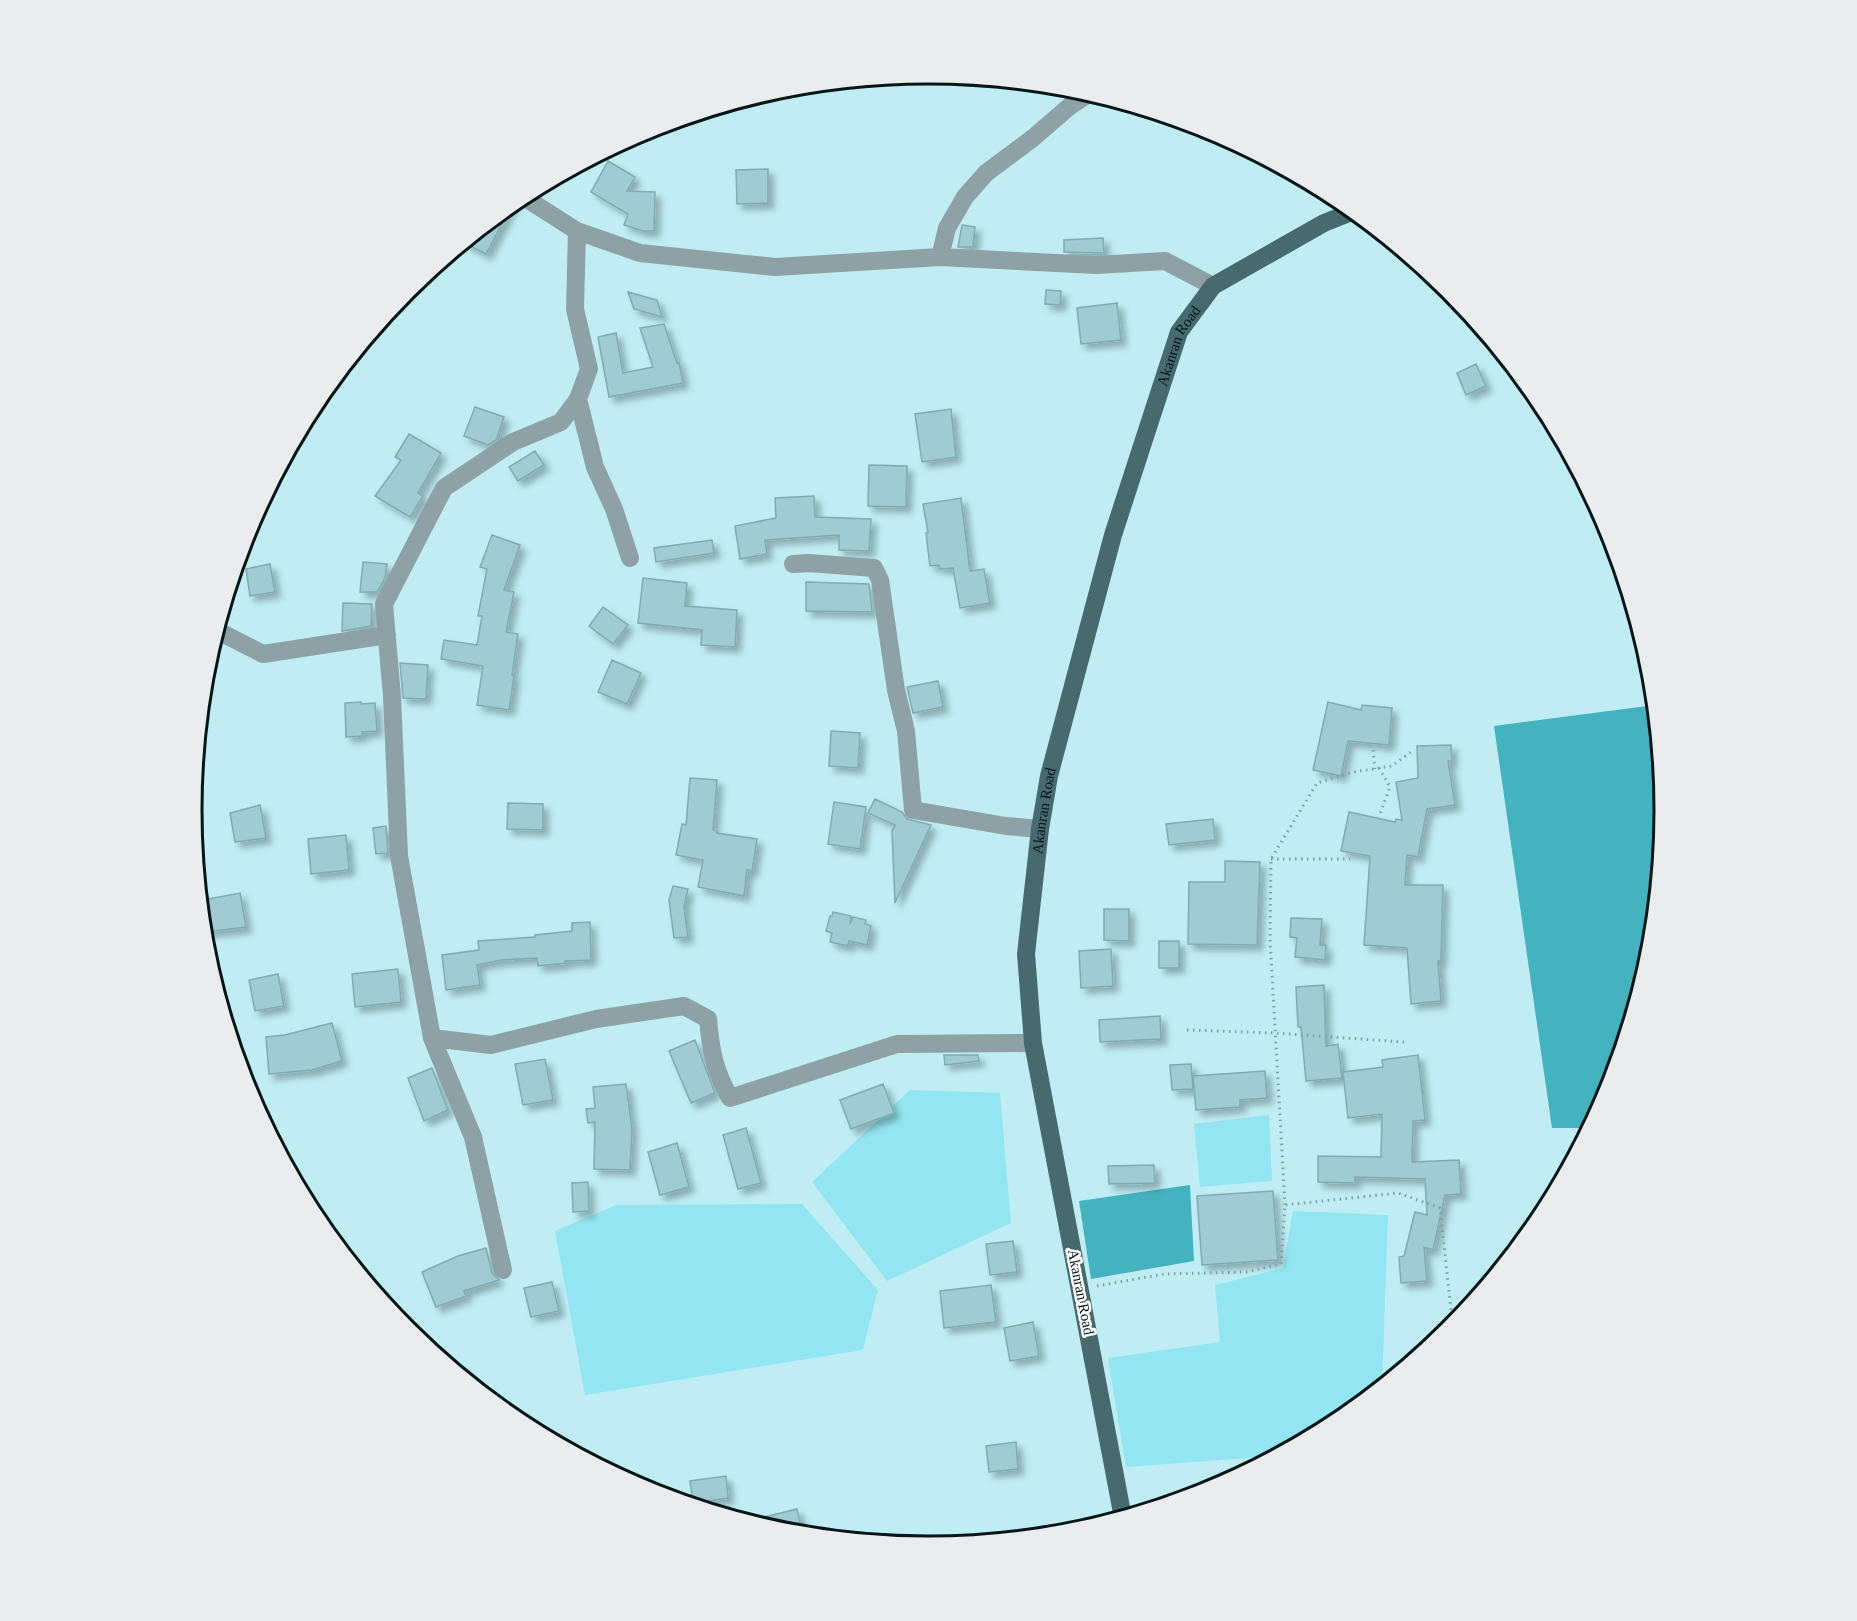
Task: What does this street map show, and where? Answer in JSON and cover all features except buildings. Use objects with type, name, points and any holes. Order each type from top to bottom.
[{"type":"main road","name":"Akanran Road","points":[[1122,1511],[1033,1043],[1026,954],[1040,830],[1049,776],[1120,513],[1179,332],[1213,286],[1324,223],[1344,215]]},
{"type":"street","points":[[940,257],[947,228],[965,197],[986,173],[1079,100]]},
{"type":"street","points":[[531,202],[577,231],[640,253],[775,267],[940,257],[1096,265],[1165,261],[1213,286]]},
{"type":"street","points":[[503,1270],[473,1137],[432,1038],[399,856],[392,696],[384,604],[444,488],[513,442],[561,423],[578,399],[589,369],[575,309],[577,231]]},
{"type":"street","points":[[578,399],[594,467],[614,509],[630,558]]},
{"type":"street","points":[[793,564],[809,562],[874,568],[880,580],[896,690],[906,731],[913,810],[1040,830]]},
{"type":"street","points":[[224,634],[263,654],[387,635]]},
{"type":"street","points":[[432,1038],[491,1045],[596,1019],[684,1006],[708,1019],[711,1054],[718,1077],[730,1098],[897,1044],[1033,1043]]},
{"type":"path","points":[[1373,750],[1377,768],[1390,787],[1380,814]]},
{"type":"path","points":[[1080,1289],[1164,1274],[1246,1272],[1281,1264],[1285,1205],[1270,939],[1271,859],[1317,783],[1354,772],[1392,766],[1411,752]]},
{"type":"path","points":[[1271,859],[1350,859]]},
{"type":"path","points":[[1187,1030],[1275,1033],[1404,1042]]},
{"type":"path","points":[[1285,1205],[1398,1193],[1440,1208],[1452,1314]]},
{"type":"shaded area","points":[[1647,706],[1655,810],[1649,905],[1630,999],[1600,1089],[1582,1128],[1552,1128],[1494,726]]},
{"type":"shaded area","points":[[910,1090],[1000,1093],[1011,1223],[887,1281],[812,1182]]},
{"type":"shaded area","points":[[1269,1115],[1272,1181],[1200,1187],[1194,1124]]},
{"type":"shaded area","points":[[1190,1185],[1194,1261],[1091,1279],[1079,1201]]},
{"type":"shaded area","points":[[802,1204],[878,1290],[863,1350],[585,1395],[555,1231],[616,1205]]},
{"type":"shaded area","points":[[1293,1211],[1388,1215],[1382,1378],[1332,1415],[1259,1457],[1126,1467],[1108,1358],[1220,1342],[1215,1285],[1283,1268]]}]
